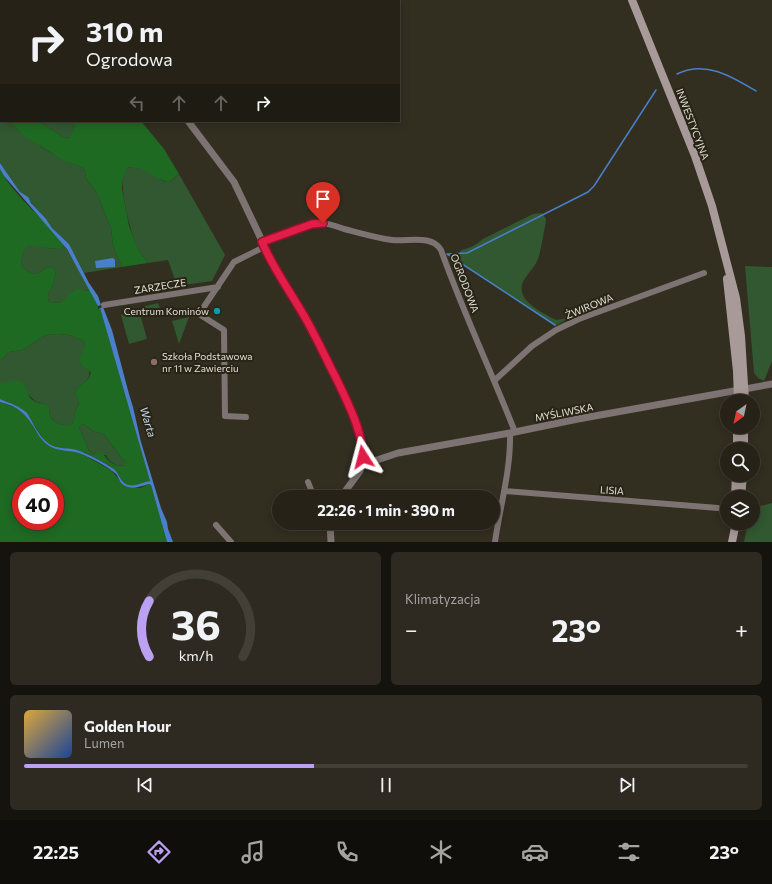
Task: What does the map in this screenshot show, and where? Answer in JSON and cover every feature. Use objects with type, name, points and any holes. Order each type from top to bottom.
[{"type":"main road","name":"INWESTYCYJNA","points":[[632,0],[695,156],[712,206],[736,298],[741,336],[743,394]]},
{"type":"main road","name":"INWESTYCYJNA","points":[[741,394],[742,390]]},
{"type":"main road","points":[[732,542],[734,530]]},
{"type":"street","points":[[189,122],[234,182],[263,244],[310,328],[352,411],[362,444],[362,465],[360,471],[346,490]]},
{"type":"street","name":"OGRODOWA","points":[[263,244],[299,228],[319,223],[326,223],[386,239],[406,241],[420,240],[437,244],[441,250],[472,328],[495,380],[513,432]]},
{"type":"street","points":[[246,417],[225,416],[224,330],[199,314],[234,262],[263,244]]},
{"type":"street","name":"ŻWIROWA","points":[[495,380],[532,346],[556,330],[579,319],[704,273]]},
{"type":"street","name":"ZARZECZE","points":[[104,305],[219,285]]},
{"type":"street","name":"MYŚLIWSKA","points":[[362,465],[398,453],[772,384]]},
{"type":"street","points":[[494,542],[505,491],[510,445],[513,432]]},
{"type":"street","points":[[308,482],[311,490]]},
{"type":"street","name":"LISIA","points":[[505,491],[718,508]]},
{"type":"street","points":[[216,525],[231,542]]},
{"type":"street","points":[[330,530],[331,542]]},
{"type":"green space","points":[[0,122],[9,122],[44,149],[84,168],[86,178],[97,193],[111,228],[113,246],[122,267],[84,273],[69,244],[52,228],[30,201],[20,192],[0,163]]},
{"type":"green space","points":[[9,122],[40,122],[63,137],[70,138],[75,126],[70,122],[142,122],[164,149],[179,174],[169,182],[158,179],[139,169],[127,168],[123,178],[122,188],[129,226],[138,249],[148,263],[122,267],[113,246],[111,228],[97,193],[86,178],[84,168],[64,161],[27,138]]},
{"type":"green space","points":[[40,122],[70,122],[75,126],[71,138],[63,137]]},
{"type":"green space","points":[[133,167],[145,170],[163,181],[169,182],[179,174],[225,255],[212,281],[177,286],[168,260],[148,263],[137,247],[129,224],[125,204],[123,176],[127,168]]},
{"type":"green space","points":[[0,169],[22,199],[64,245],[60,249],[52,249],[28,245],[23,251],[21,265],[28,272],[35,274],[51,267],[56,271],[53,285],[48,295],[49,302],[60,303],[76,289],[91,291],[98,309],[100,308],[150,481],[136,485],[126,484],[113,468],[105,463],[81,451],[52,445],[45,440],[20,408],[0,399],[0,383],[19,381],[24,385],[31,399],[49,406],[50,416],[54,421],[64,425],[73,423],[76,409],[79,404],[75,391],[86,381],[91,372],[81,364],[80,360],[84,341],[67,334],[49,334],[22,350],[9,352],[0,361]],"holes":[[[83,424],[95,432],[104,434],[125,462],[125,466],[112,463],[99,452],[94,455],[90,453],[79,427]]]},
{"type":"green space","points":[[542,213],[546,219],[546,222],[538,259],[523,282],[522,289],[526,301],[538,310],[556,320],[569,318],[555,326],[457,261],[461,250],[473,246],[483,239],[533,214]]},
{"type":"green space","points":[[28,244],[59,249],[64,245],[91,291],[83,290],[60,303],[49,302],[48,295],[53,285],[56,271],[50,267],[35,274],[30,273],[25,269],[21,265],[23,251]]},
{"type":"green space","points":[[745,266],[772,267],[772,361],[764,381],[758,378],[754,373]]},
{"type":"green space","points":[[158,303],[161,312],[144,316],[142,307]]},
{"type":"green space","points":[[139,310],[147,339],[129,344],[121,315]]},
{"type":"green space","points":[[189,317],[179,344],[172,321]]},
{"type":"green space","points":[[49,334],[67,334],[84,341],[90,371],[85,382],[75,391],[79,403],[73,423],[67,425],[54,421],[50,416],[49,406],[35,401],[14,381],[6,384],[0,383],[0,361],[9,352],[22,350]]},
{"type":"green space","points":[[0,402],[14,407],[24,413],[47,445],[82,454],[111,470],[124,486],[140,488],[149,484],[151,485],[167,542],[0,542]]},
{"type":"green space","points":[[83,424],[95,432],[104,434],[125,462],[125,466],[113,464],[106,455],[94,455],[90,453],[79,427]]},
{"type":"green space","points":[[772,503],[772,542],[744,542],[747,530],[760,530],[760,506]]},
{"type":"water","points":[[0,163],[20,192],[28,197],[31,203],[52,228],[69,244],[89,283],[98,296],[101,305],[98,306],[67,249],[4,176],[0,169]]},
{"type":"water","points":[[113,258],[115,260],[115,267],[96,268],[95,261]]},
{"type":"water","points":[[103,307],[112,330],[141,442],[173,542],[167,542],[151,485],[149,484],[134,488],[125,486],[113,471],[97,461],[79,453],[51,447],[46,444],[21,411],[0,402],[0,399],[27,413],[45,441],[59,448],[80,451],[98,460],[115,470],[126,484],[135,485],[150,481],[100,308]]},
{"type":"waterway","points":[[677,74],[687,70],[708,69],[727,75],[756,91]]},
{"type":"waterway","points":[[447,254],[467,253],[588,192],[594,186],[656,90]]},
{"type":"waterway","points":[[447,254],[555,325]]},
{"type":"place","name":"Centrum Kominów","points":[[217,311]]},
{"type":"place","name":"Szkoła Podstawowa nr 11 w Zawierciu","points":[[154,362]]},
{"type":"route","points":[[323,223],[312,224],[299,228],[262,242],[274,266],[303,314],[346,398],[352,411],[362,444],[363,457]]},
{"type":"water label","name":"Warta","points":[[148,422]]}]
